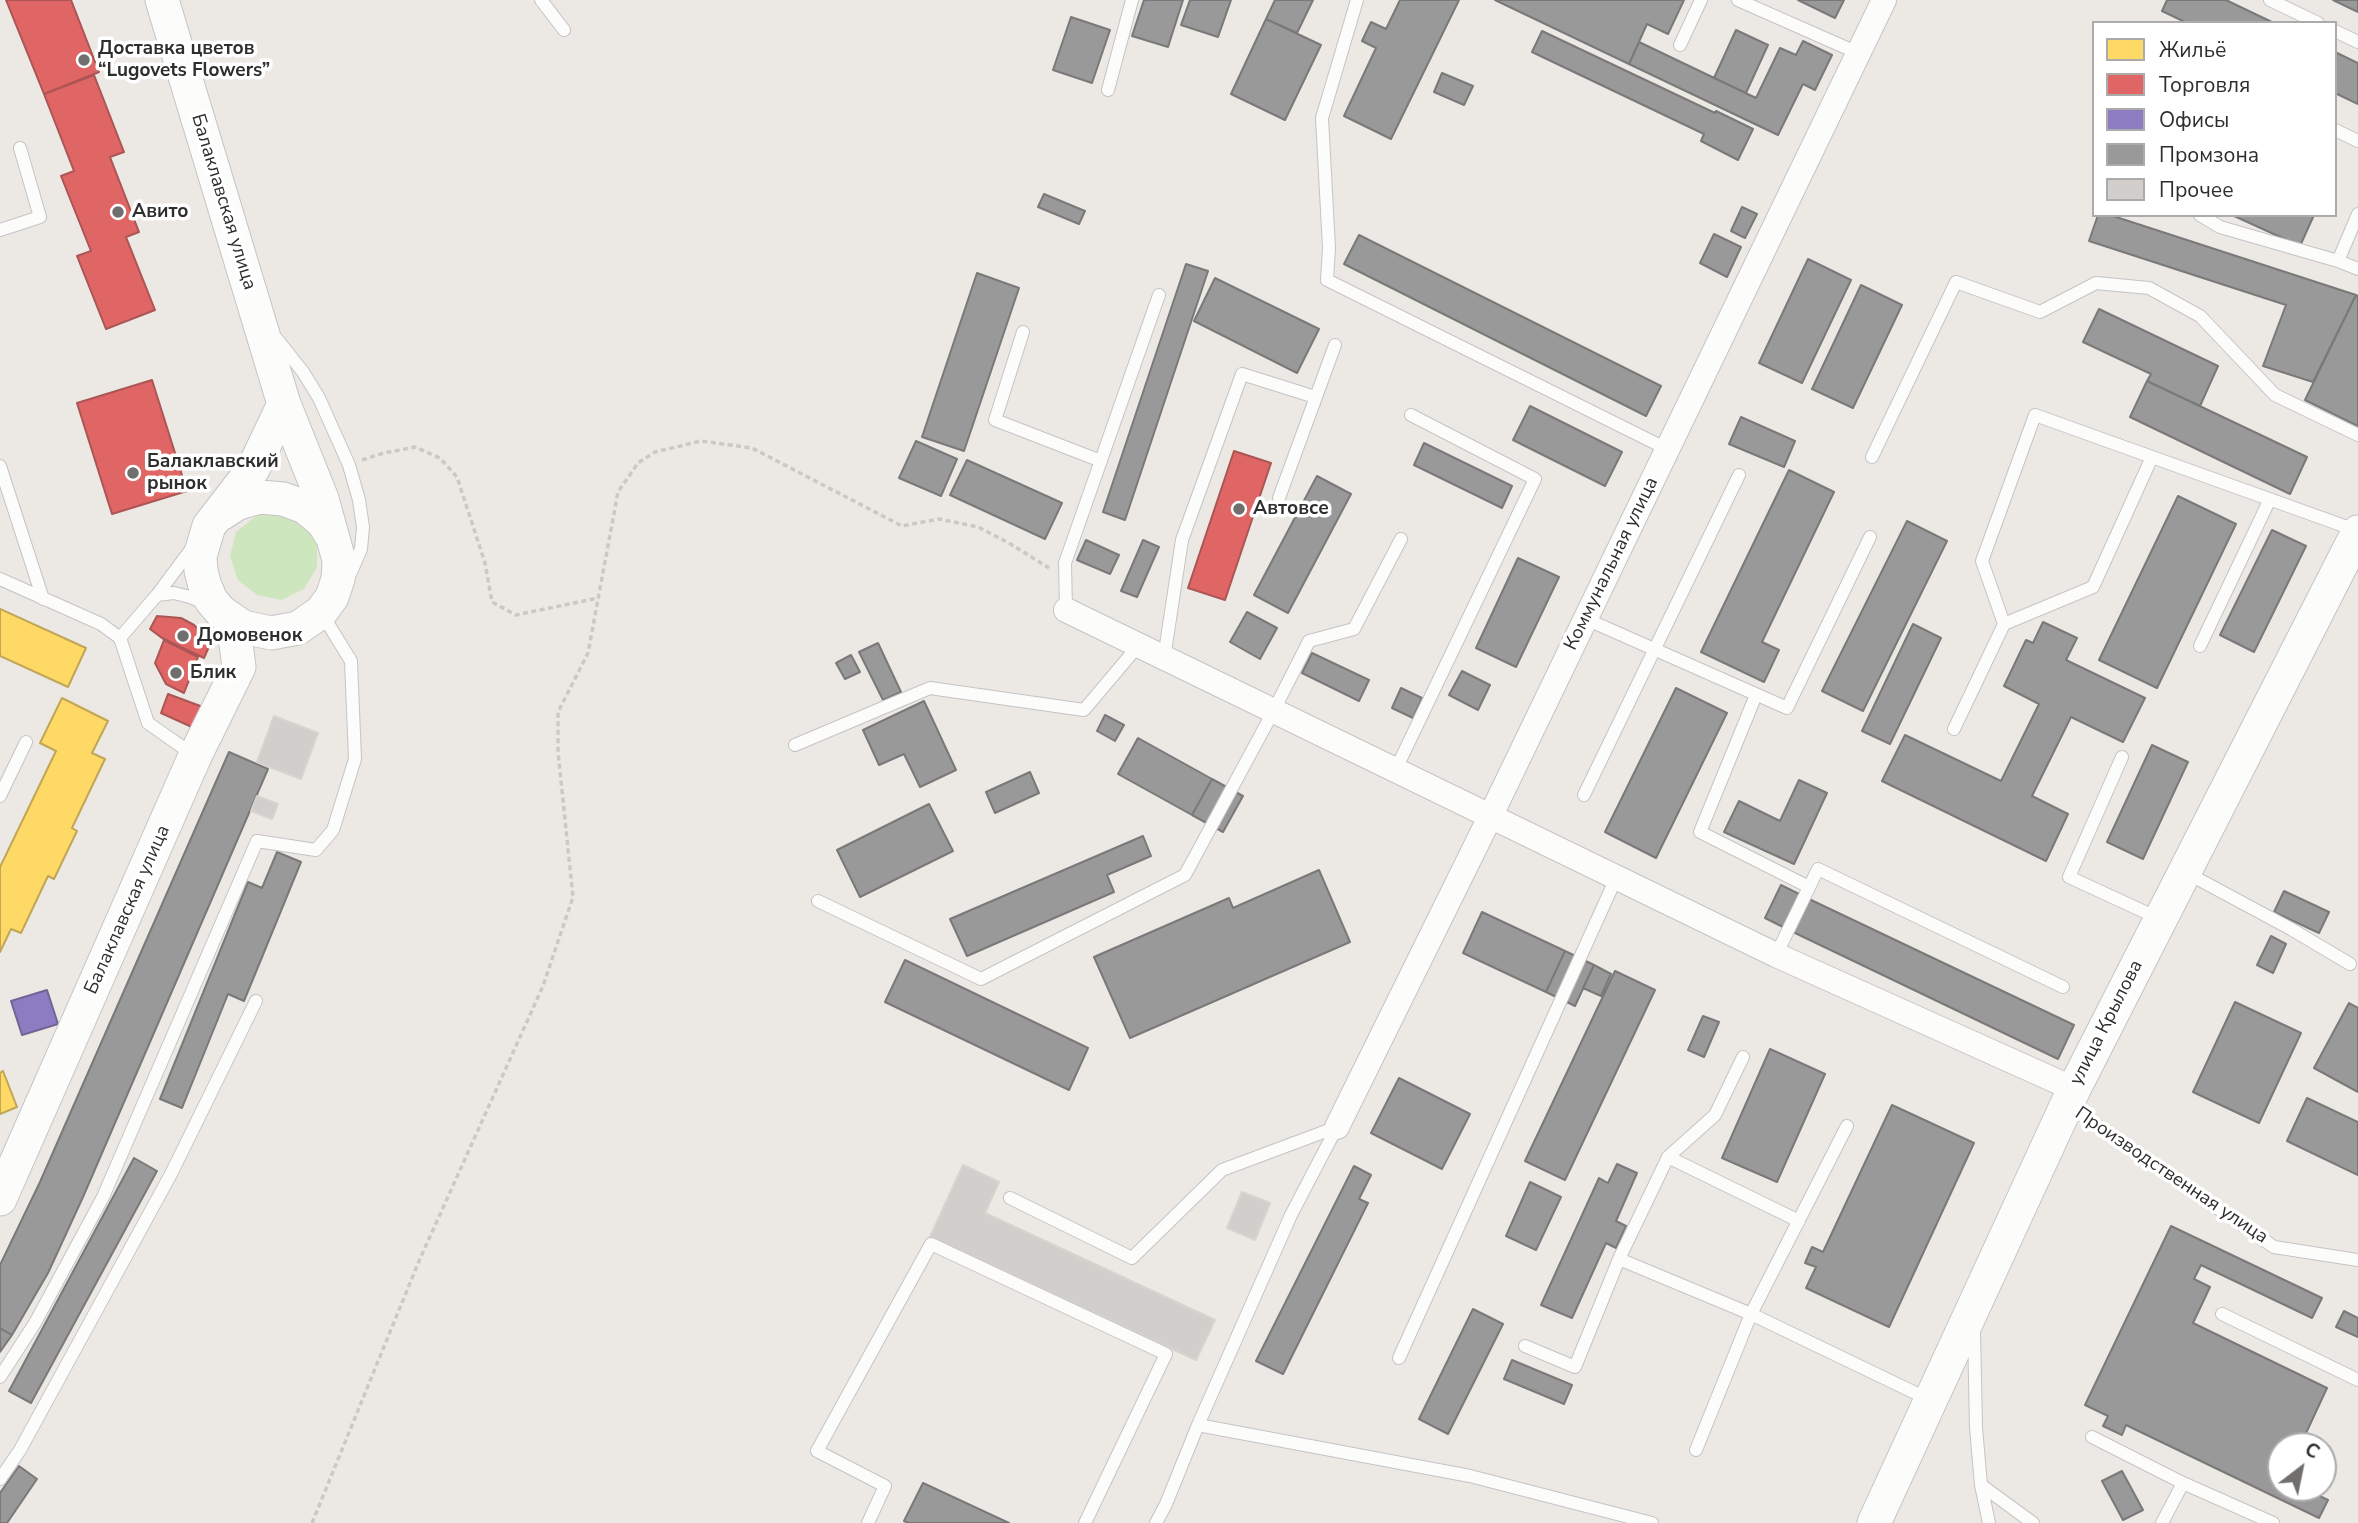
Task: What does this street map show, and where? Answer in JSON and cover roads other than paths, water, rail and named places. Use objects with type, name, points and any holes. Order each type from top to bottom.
[{"type":"main road","name":"Балаклавская улица","points":[[162,0],[284,404],[314,477],[335,542],[339,560],[338,579],[326,605]]},
{"type":"main road","points":[[284,404],[254,469],[214,521],[202,548],[201,571],[211,600],[225,615],[250,630],[271,633],[298,628],[326,605]]},
{"type":"main road","points":[[214,521],[238,503],[260,497],[283,499],[305,507],[323,522],[335,542]]},
{"type":"main road","name":"улица Крылова","points":[[1874,1523],[2070,1097],[2358,531]]},
{"type":"main road","points":[[225,615],[236,644],[239,667]]},
{"type":"main road","name":"Балаклавская улица","points":[[1,1193],[195,756],[239,667],[271,633]]},
{"type":"street","name":"Коммунальная улица","points":[[1337,1126],[1491,815],[1884,0]]},
{"type":"street","points":[[1066,610],[2070,1097]]},
{"type":"lane","points":[[541,0],[564,30]]},
{"type":"lane","points":[[1108,90],[1132,0]]},
{"type":"lane","points":[[1357,0],[1322,118],[1329,248],[1327,280],[1668,449]]},
{"type":"lane","points":[[1680,45],[1701,0]]},
{"type":"lane","points":[[1738,0],[1858,53]]},
{"type":"lane","points":[[2270,0],[2314,21]]},
{"type":"lane","points":[[2337,32],[2358,42]]},
{"type":"lane","points":[[2337,131],[2358,141]]},
{"type":"lane","points":[[0,230],[40,217],[20,148]]},
{"type":"lane","points":[[2338,261],[2358,214]]},
{"type":"lane","points":[[2203,217],[2220,227],[2358,269]]},
{"type":"lane","points":[[1872,457],[1956,282],[2040,312],[2096,283],[2149,288],[2200,316],[2275,395],[2358,435]]},
{"type":"lane","points":[[1066,610],[1065,564],[1159,295]]},
{"type":"lane","points":[[0,1377],[36,1323],[103,1197],[257,841],[316,850],[333,830],[355,760],[351,661],[326,605],[345,586],[361,549],[363,527],[359,500],[349,465],[319,398],[303,372],[257,312]]},
{"type":"lane","points":[[1023,332],[995,420],[1101,461]]},
{"type":"lane","points":[[1279,498],[1335,345]]},
{"type":"lane","points":[[1164,658],[1182,540],[1242,374],[1315,397]]},
{"type":"lane","points":[[1396,769],[1535,479],[1411,415]]},
{"type":"lane","points":[[2004,624],[1982,561],[2035,415],[2358,531]]},
{"type":"lane","points":[[1954,729],[2004,624],[2093,587],[2152,457]]},
{"type":"lane","points":[[0,466],[43,599]]},
{"type":"lane","points":[[1584,796],[1739,475]]},
{"type":"lane","points":[[2200,646],[2270,499]]},
{"type":"lane","points":[[120,638],[214,521]]},
{"type":"lane","points":[[1586,619],[1787,708],[1870,537]]},
{"type":"lane","points":[[818,901],[981,979],[1185,875],[1308,641],[1354,629],[1401,539]]},
{"type":"lane","points":[[0,579],[101,624],[120,638],[148,723],[195,756]]},
{"type":"lane","points":[[157,595],[174,593],[190,597],[225,615]]},
{"type":"lane","points":[[795,745],[930,688],[1084,710],[1138,646]]},
{"type":"lane","points":[[1756,695],[1700,832],[1809,887]]},
{"type":"lane","points":[[0,796],[26,743]]},
{"type":"lane","points":[[2122,757],[2069,877],[2160,919]]},
{"type":"lane","points":[[1776,955],[1818,869],[2063,987]]},
{"type":"lane","points":[[2184,872],[2350,964]]},
{"type":"lane","points":[[1399,1358],[1617,876]]},
{"type":"lane","points":[[0,1479],[20,1450],[172,1174],[256,1001]]},
{"type":"lane","points":[[1525,1346],[1575,1367],[1619,1259],[1668,1157],[1715,1115],[1743,1057]]},
{"type":"lane","name":"Производственная улица","points":[[2070,1097],[2274,1247],[2358,1260]]},
{"type":"lane","points":[[1010,1198],[1132,1258],[1219,1172],[1337,1126]]},
{"type":"lane","points":[[1156,1523],[1291,1215],[1337,1126]]},
{"type":"lane","points":[[1696,1451],[1751,1314],[1847,1126]]},
{"type":"lane","points":[[1668,1157],[1799,1221]]},
{"type":"lane","points":[[868,1523],[885,1486],[817,1451],[931,1244],[1166,1354],[1085,1523]]},
{"type":"lane","points":[[1619,1259],[1751,1314],[1930,1401]]},
{"type":"lane","points":[[1974,1306],[1976,1428],[1989,1523]]},
{"type":"lane","points":[[2222,1314],[2358,1380]]},
{"type":"lane","points":[[1198,1425],[1470,1476],[1652,1523]]},
{"type":"lane","points":[[2092,1437],[2183,1483],[2273,1523]]},
{"type":"lane","points":[[2162,1523],[2183,1483]]},
{"type":"lane","points":[[1982,1485],[2033,1523]]},
{"type":"place","name":"Доставка цветов “Lugovets Flowers”","points":[[84,60]]},
{"type":"place","name":"Авито","points":[[118,212]]},
{"type":"place","name":"Балаклавский рынок","points":[[133,473]]},
{"type":"place","name":"Автовсе","points":[[1239,509]]},
{"type":"place","name":"Домовенок","points":[[183,636]]},
{"type":"place","name":"Блик","points":[[176,673]]}]
